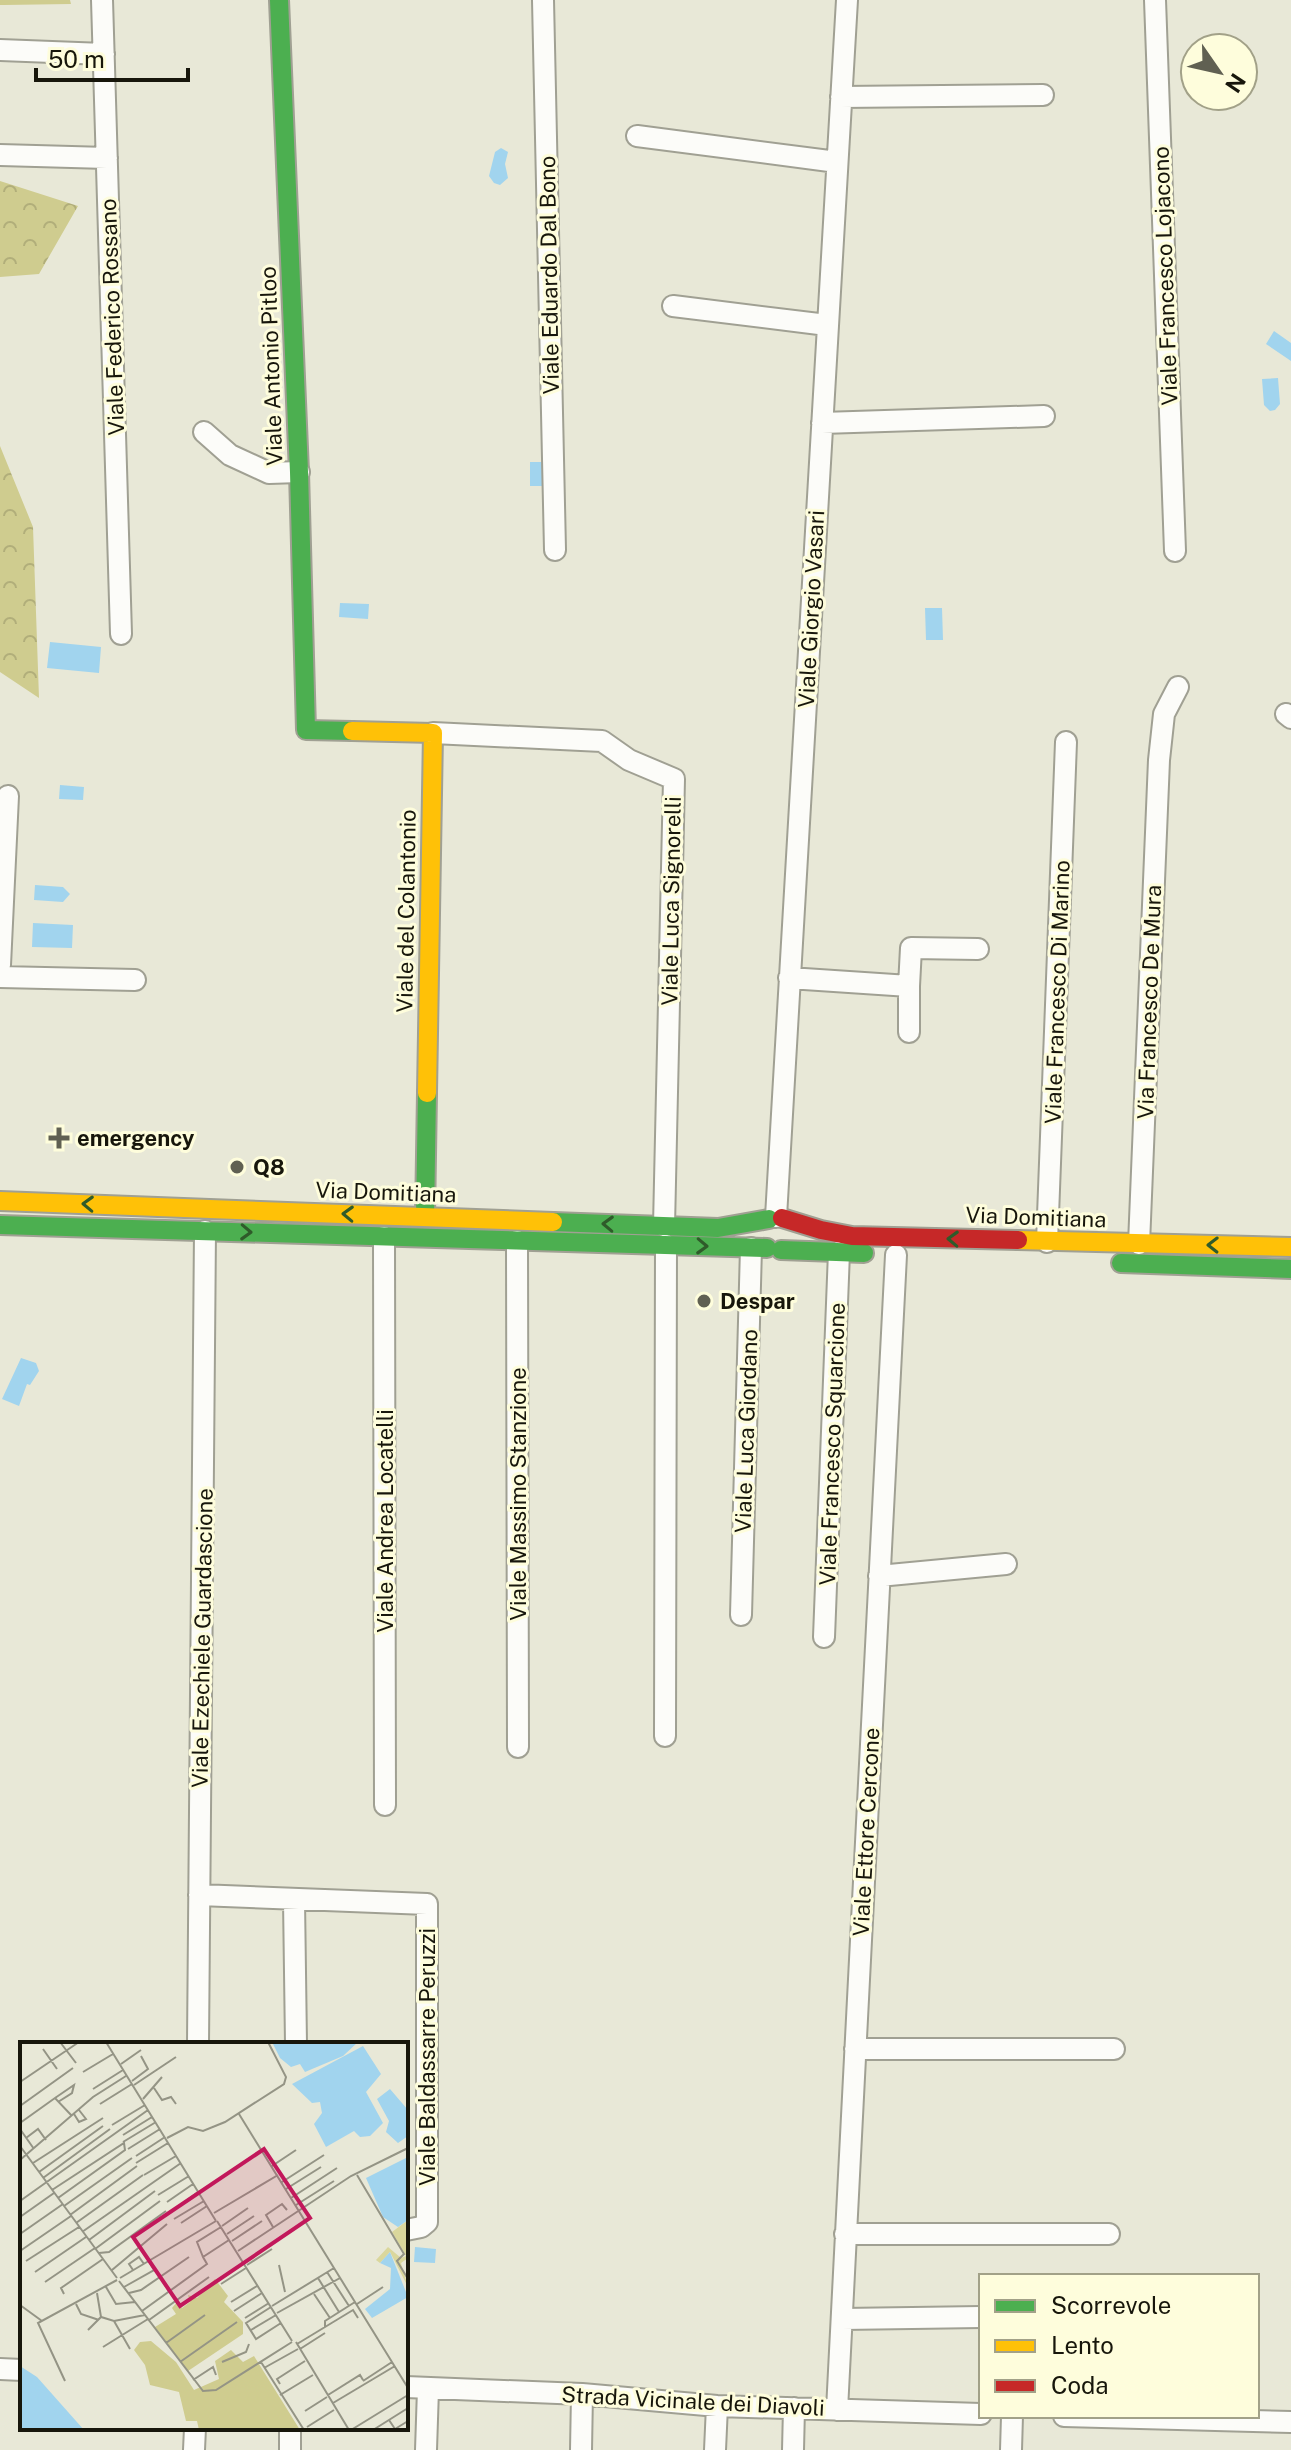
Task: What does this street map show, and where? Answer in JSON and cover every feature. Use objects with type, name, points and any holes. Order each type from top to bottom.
[{"type":"main road","name":"Viale Antonio Pitloo","points":[[279,0],[299,472],[306,730],[433,733]]},
{"type":"main road","name":"Viale del Colantonio","points":[[425,1217],[433,733]]},
{"type":"main road","name":"Via Domitiana","points":[[0,1201],[425,1217],[665,1235],[767,1248],[941,1256]]},
{"type":"main road","name":"Via Domitiana","points":[[0,1225],[517,1241],[665,1235],[775,1218],[852,1236],[1291,1247]]},
{"type":"main road","points":[[775,1218],[790,1225],[793,1234],[789,1244],[767,1248],[760,1235],[762,1226],[775,1218]]},
{"type":"main road","name":"Via Domitiana","points":[[1108,1262],[1291,1269]]},
{"type":"street","name":"Viale Federico Rossano","points":[[102,0],[121,634]]},
{"type":"street","name":"Viale Eduardo Dal Bono","points":[[543,0],[555,550]]},
{"type":"street","name":"Viale Francesco Lojacono","points":[[1155,0],[1175,551]]},
{"type":"street","name":"Viale Giorgio Vasari","points":[[775,1218],[841,97],[843,1]]},
{"type":"street","points":[[0,50],[104,54]]},
{"type":"street","points":[[841,97],[1043,95]]},
{"type":"street","points":[[637,136],[837,162]]},
{"type":"street","points":[[0,155],[107,158]]},
{"type":"street","points":[[673,306],[827,325]]},
{"type":"street","points":[[822,423],[1044,416]]},
{"type":"street","points":[[204,432],[230,455],[269,473],[299,472]]},
{"type":"street","name":"Via Francesco De Mura","points":[[1139,1244],[1159,760],[1164,714],[1178,687]]},
{"type":"street","name":"Viale Luca Signorelli","points":[[433,733],[602,741],[629,760],[674,779],[665,1235]]},
{"type":"street","name":"Viale Francesco Di Marino","points":[[1047,1242],[1066,742]]},
{"type":"street","points":[[0,965],[8,796]]},
{"type":"street","points":[[909,1032],[911,948],[978,949]]},
{"type":"street","points":[[0,977],[135,980]]},
{"type":"street","points":[[789,978],[909,986]]},
{"type":"street","name":"Viale Ezechiele Guardascione","points":[[198,2042],[205,1231]]},
{"type":"street","points":[[665,1235],[665,1736]]},
{"type":"street","name":"Viale Andrea Locatelli","points":[[384,1237],[385,1805]]},
{"type":"street","name":"Viale Massimo Stanzione","points":[[517,1241],[518,1747]]},
{"type":"street","name":"Viale Luca Giordano","points":[[741,1615],[767,1248]]},
{"type":"street","name":"Viale Francesco Squarcione","points":[[824,1637],[839,1252]]},
{"type":"street","name":"Viale Ettore Cercone","points":[[837,2410],[896,1255]]},
{"type":"street","points":[[879,1576],[1006,1564]]},
{"type":"street","name":"Viale Baldassarre Peruzzi","points":[[199,1895],[427,1904],[427,2222],[421,2227],[408,2230]]},
{"type":"street","points":[[294,1900],[296,2042]]},
{"type":"street","points":[[855,2049],[1114,2049]]},
{"type":"street","points":[[845,2234],[1109,2234]]},
{"type":"street","points":[[843,2319],[979,2317]]},
{"type":"street","points":[[0,2369],[20,2370]]},
{"type":"street","name":"Strada Vicinale dei Diavoli","points":[[408,2387],[582,2394],[717,2406],[979,2414]]},
{"type":"street","points":[[426,2450],[428,2389]]},
{"type":"street","points":[[581,2450],[582,2394]]},
{"type":"street","points":[[715,2450],[717,2406]]},
{"type":"street","points":[[793,2450],[794,2408]]},
{"type":"street","points":[[1011,2450],[1012,2418]]},
{"type":"street","points":[[1140,2418],[1291,2422]]},
{"type":"street","points":[[194,2450],[195,2430]]},
{"type":"green space","points":[[0,0],[70,0],[71,4],[0,5]]},
{"type":"green space","points":[[0,181],[78,206],[39,274],[0,277]]},
{"type":"green space","points":[[0,446],[33,527],[39,698],[0,672]]},
{"type":"water","points":[[501,148],[508,152],[505,164],[508,178],[500,185],[489,176],[495,152]]},
{"type":"water","points":[[1274,331],[1291,343],[1291,361],[1266,344]]},
{"type":"water","points":[[1278,378],[1280,404],[1270,411],[1264,405],[1262,379]]},
{"type":"water","points":[[530,462],[543,462],[543,486],[530,486]]},
{"type":"water","points":[[340,603],[369,604],[368,619],[339,617]]},
{"type":"water","points":[[925,608],[942,608],[943,640],[926,640]]},
{"type":"water","points":[[50,642],[101,647],[99,673],[47,668]]},
{"type":"water","points":[[60,785],[84,787],[83,800],[59,799]]},
{"type":"water","points":[[35,885],[63,887],[70,894],[63,902],[34,900]]},
{"type":"water","points":[[33,923],[73,925],[72,948],[32,947]]},
{"type":"water","points":[[21,1358],[36,1363],[39,1371],[30,1385],[27,1384],[19,1406],[2,1399]]},
{"type":"water","points":[[415,2247],[436,2249],[435,2263],[414,2262]]},
{"type":"traffic: fast","points":[[279,0],[299,472],[306,730],[352,731]]},
{"type":"traffic: fast","points":[[425,1217],[427,1093]]},
{"type":"traffic: fast","points":[[553,1222],[718,1228],[769,1219]]},
{"type":"traffic: fast","points":[[0,1225],[767,1248]]},
{"type":"traffic: fast","points":[[781,1250],[864,1253]]},
{"type":"traffic: fast","points":[[1121,1263],[1291,1269]]},
{"type":"traffic: slow","points":[[352,731],[433,733],[427,1093]]},
{"type":"traffic: slow","points":[[0,1201],[553,1222]]},
{"type":"traffic: slow","points":[[1018,1240],[1291,1247]]},
{"type":"traffic: jam","points":[[782,1218],[852,1236],[1018,1240]]},
{"type":"place","name":"emergency","points":[[59,1138]]},
{"type":"place","name":"Q8","points":[[237,1167]]},
{"type":"place","name":"Despar","points":[[704,1301]]}]
